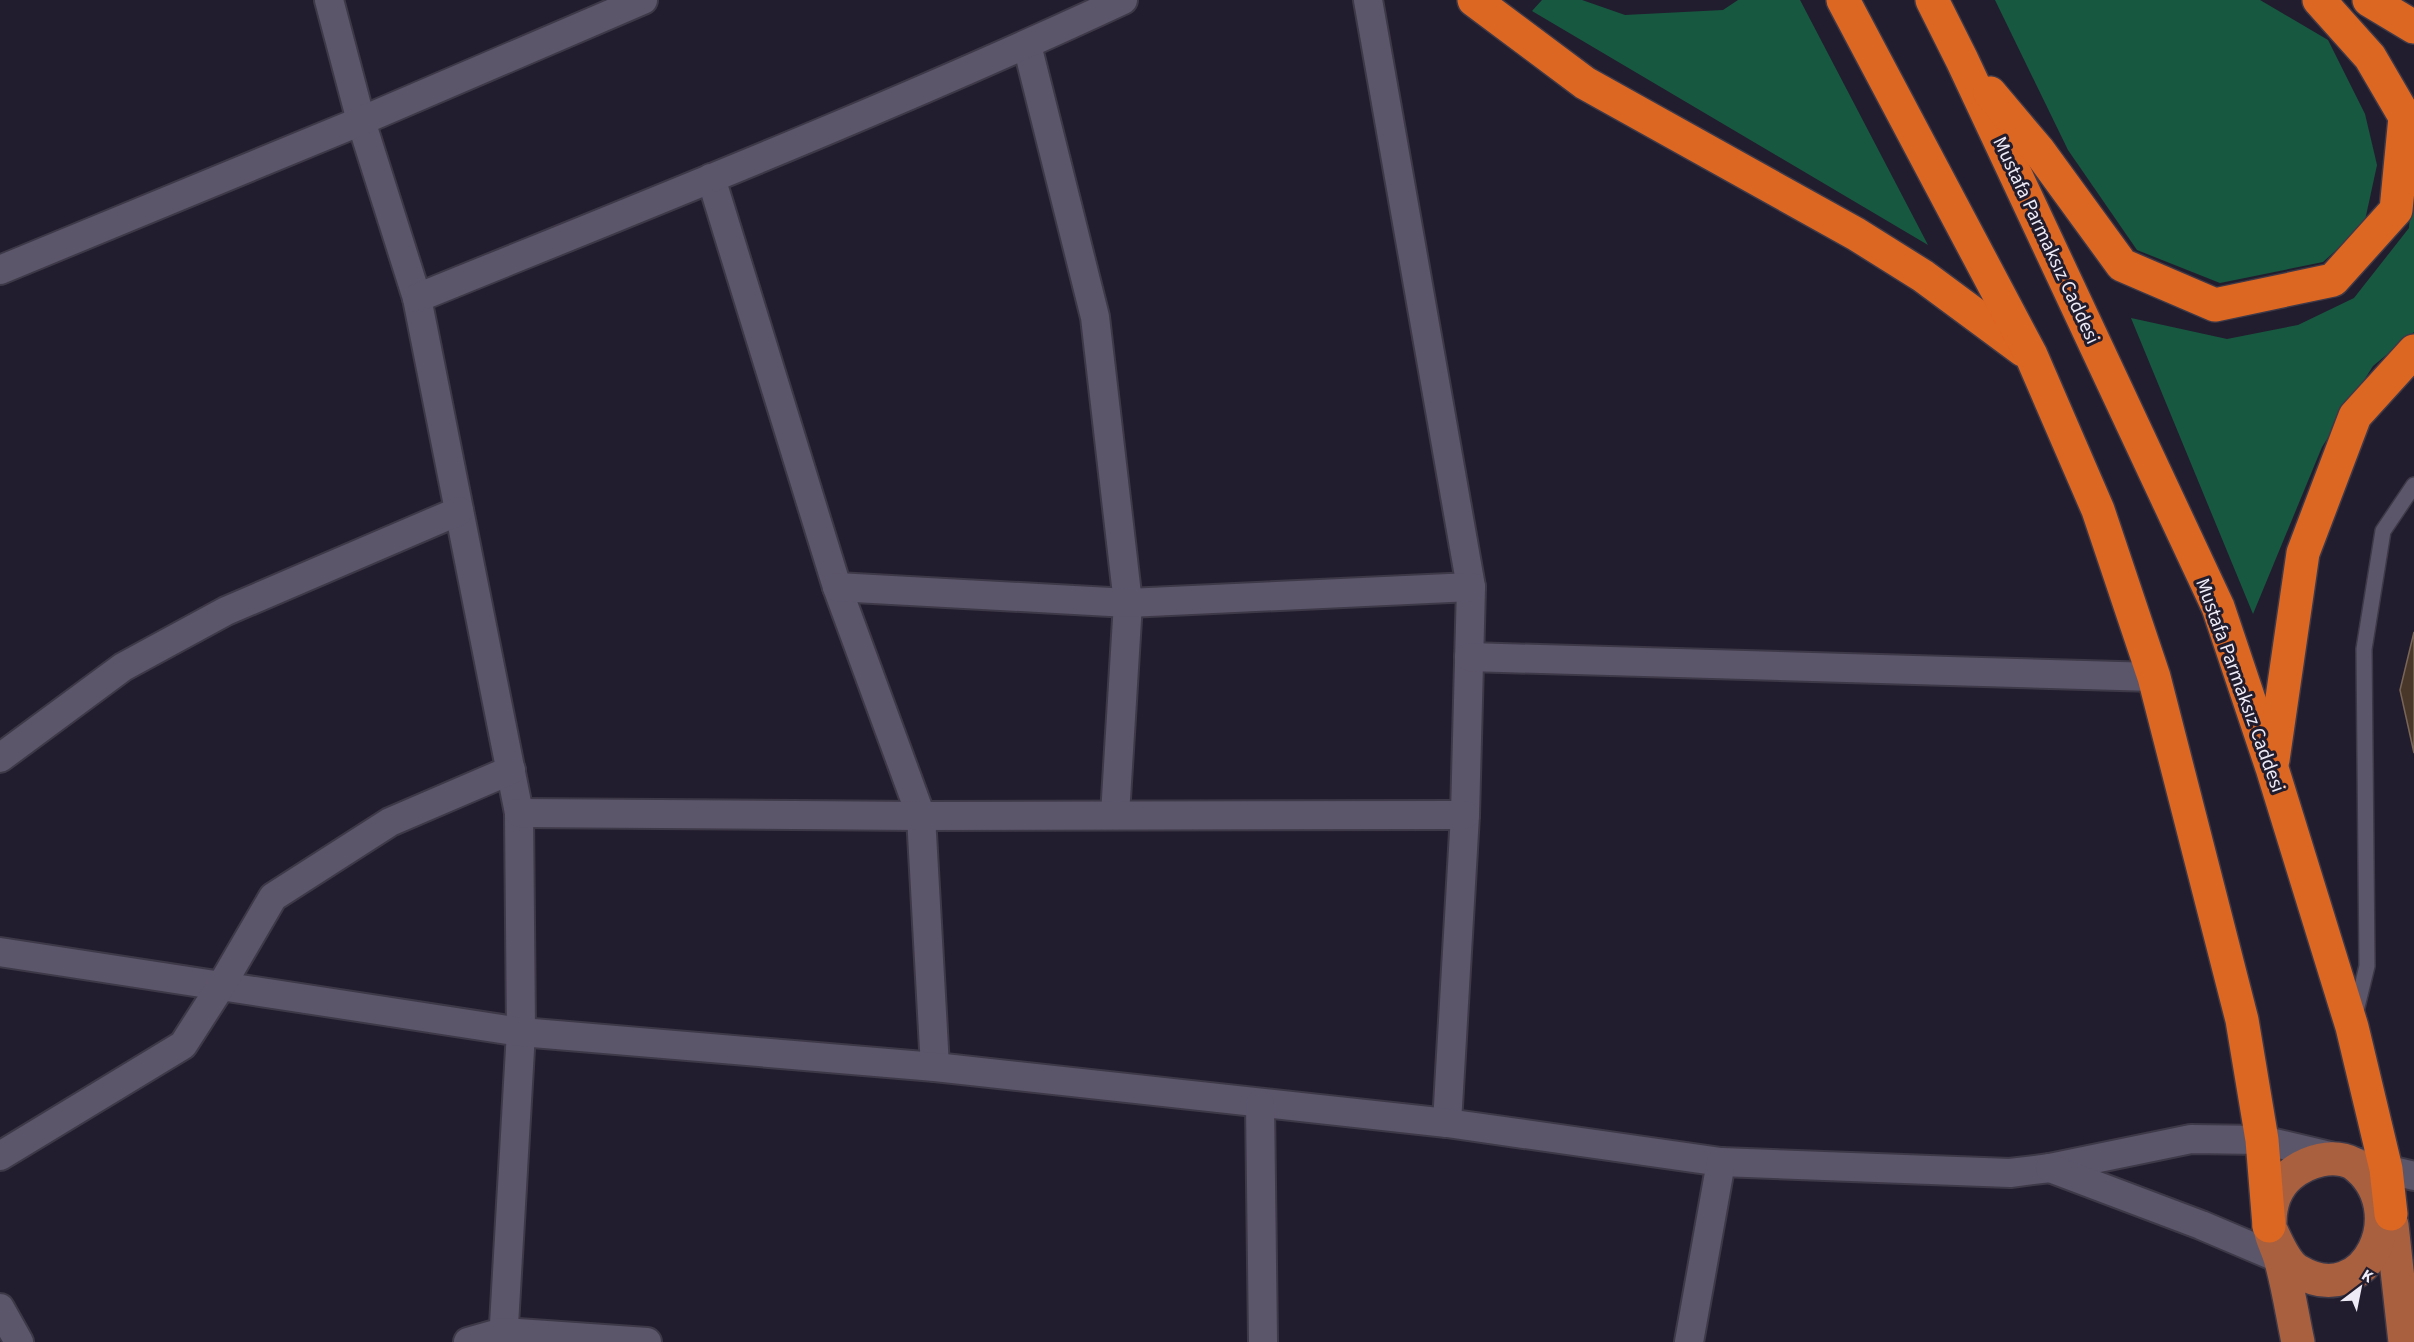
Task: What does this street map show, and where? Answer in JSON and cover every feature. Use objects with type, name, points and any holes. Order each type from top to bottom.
[{"type":"highway","points":[[1474,0],[1585,83],[1856,234],[1923,276],[2031,356]]},
{"type":"highway","points":[[1843,0],[2031,356],[2098,510],[2154,677],[2242,1020],[2262,1140],[2269,1226]]},
{"type":"highway","name":"Mustafa Parmaksız Caddesi","points":[[1932,0],[2218,607],[2272,768],[2352,1027],[2400,1172],[2391,1214]]},
{"type":"highway","points":[[1962,60],[2039,151],[2121,266],[2215,305],[2333,280],[2396,210],[2405,117],[2370,57],[2319,0]]},
{"type":"highway","points":[[2370,0],[2414,27]]},
{"type":"highway","points":[[2272,768],[2303,553],[2355,416],[2414,351]]},
{"type":"main road","points":[[2289,1265],[2322,1280],[2349,1278],[2373,1264],[2388,1241],[2391,1214],[2385,1191],[2369,1173],[2348,1161],[2325,1159],[2301,1166],[2284,1180],[2272,1201],[2269,1226],[2289,1265],[2298,1342]]},
{"type":"main road","name":"Mustafa Parmaksız Caddesi","points":[[2391,1214],[2405,1263],[2405,1342]]},
{"type":"street","points":[[329,0],[361,122],[417,298],[519,813],[521,1032],[503,1337]]},
{"type":"street","points":[[0,270],[361,122],[643,0]]},
{"type":"street","points":[[417,298],[1027,45],[1123,0]]},
{"type":"street","points":[[1368,0],[1471,587],[1465,815],[1447,1123]]},
{"type":"street","points":[[1027,45],[1095,317],[1128,603],[1115,815]]},
{"type":"street","points":[[711,178],[837,587],[921,816],[935,1067]]},
{"type":"street","points":[[0,758],[123,667],[226,611],[459,511]]},
{"type":"street","points":[[837,587],[1128,603],[1471,587]]},
{"type":"street","points":[[1469,657],[2154,677]]},
{"type":"street","points":[[0,1156],[183,1045],[221,986],[273,897],[390,822],[511,770]]},
{"type":"street","points":[[519,813],[921,816],[1465,815]]},
{"type":"street","points":[[0,952],[521,1032],[935,1067],[1447,1123],[1721,1162],[2010,1173],[2050,1168],[2191,1139],[2262,1140],[2400,1172]]},
{"type":"street","points":[[1260,1104],[1263,1342]]},
{"type":"street","points":[[1689,1342],[1721,1162]]},
{"type":"street","points":[[2050,1168],[2200,1225],[2289,1265]]},
{"type":"street","points":[[2349,1278],[2405,1263]]},
{"type":"street","points":[[0,1308],[19,1342]]},
{"type":"street","points":[[468,1342],[503,1337],[647,1342]]},
{"type":"lane","points":[[2352,1027],[2367,966],[2364,649],[2383,531],[2414,485]]},
{"type":"green space","points":[[1542,0],[1582,0],[1625,15],[1723,10],[1738,0],[1800,0],[1928,245],[1532,11]]},
{"type":"green space","points":[[1995,0],[2260,0],[2328,40],[2365,114],[2377,165],[2364,225],[2323,262],[2220,283],[2137,250],[2068,150]]},
{"type":"green space","points":[[2414,167],[2414,332],[2373,366],[2322,447],[2253,614],[2131,318],[2227,339],[2298,325],[2354,298],[2409,228]]},
{"type":"building","points":[[2414,632],[2414,753],[2400,690]]}]
